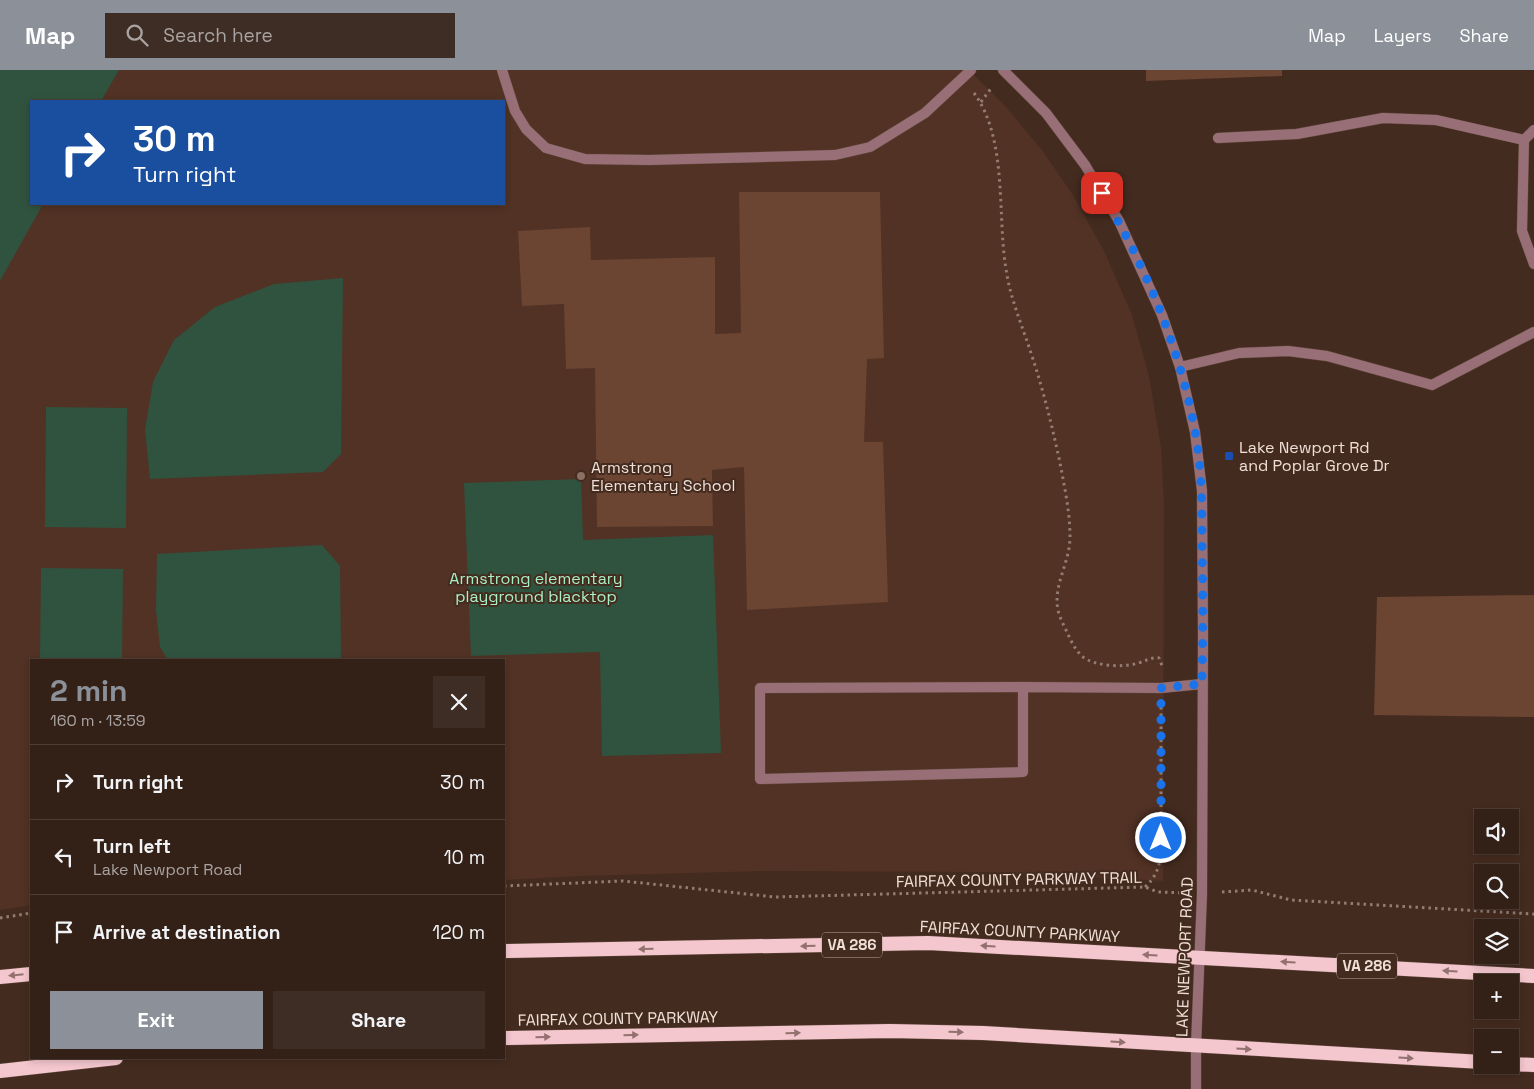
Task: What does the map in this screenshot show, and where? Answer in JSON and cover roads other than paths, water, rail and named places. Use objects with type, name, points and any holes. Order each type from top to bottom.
[{"type":"highway","name":"FAIRFAX COUNTY PARKWAY","points":[[505,951],[928,943],[1534,976]]},
{"type":"highway","points":[[0,977],[30,974]]},
{"type":"highway","name":"FAIRFAX COUNTY PARKWAY","points":[[505,1038],[890,1031],[983,1033],[1474,1062]]},
{"type":"highway","points":[[0,1071],[107,1059]]},
{"type":"highway","points":[[1519,1064],[1534,1065]]},
{"type":"street","points":[[502,70],[515,111],[526,129],[546,148],[585,159],[649,160],[835,155],[870,146],[926,113],[972,70]]},
{"type":"street","name":"LAKE NEWPORT ROAD","points":[[1004,70],[1046,113],[1085,165],[1119,221],[1162,315],[1180,366],[1195,432],[1202,491],[1203,634],[1202,894],[1196,1089]]},
{"type":"street","points":[[1218,138],[1297,134],[1383,118],[1436,120],[1524,140]]},
{"type":"street","points":[[1534,130],[1524,140],[1522,231],[1534,264]]},
{"type":"street","points":[[1180,366],[1239,353],[1288,351],[1327,356],[1432,385],[1534,332]]},
{"type":"street","points":[[1023,687],[1023,772],[760,779],[760,688],[1023,687],[1161,688],[1202,684]]},
{"type":"place","name":"Lake Newport Rd and Poplar Grove Dr","points":[[1229,456]]},
{"type":"place","name":"Armstrong Elementary School","points":[[581,476]]},
{"type":"park label","name":"Armstrong elementary playground blacktop","points":[[536,587]]}]
